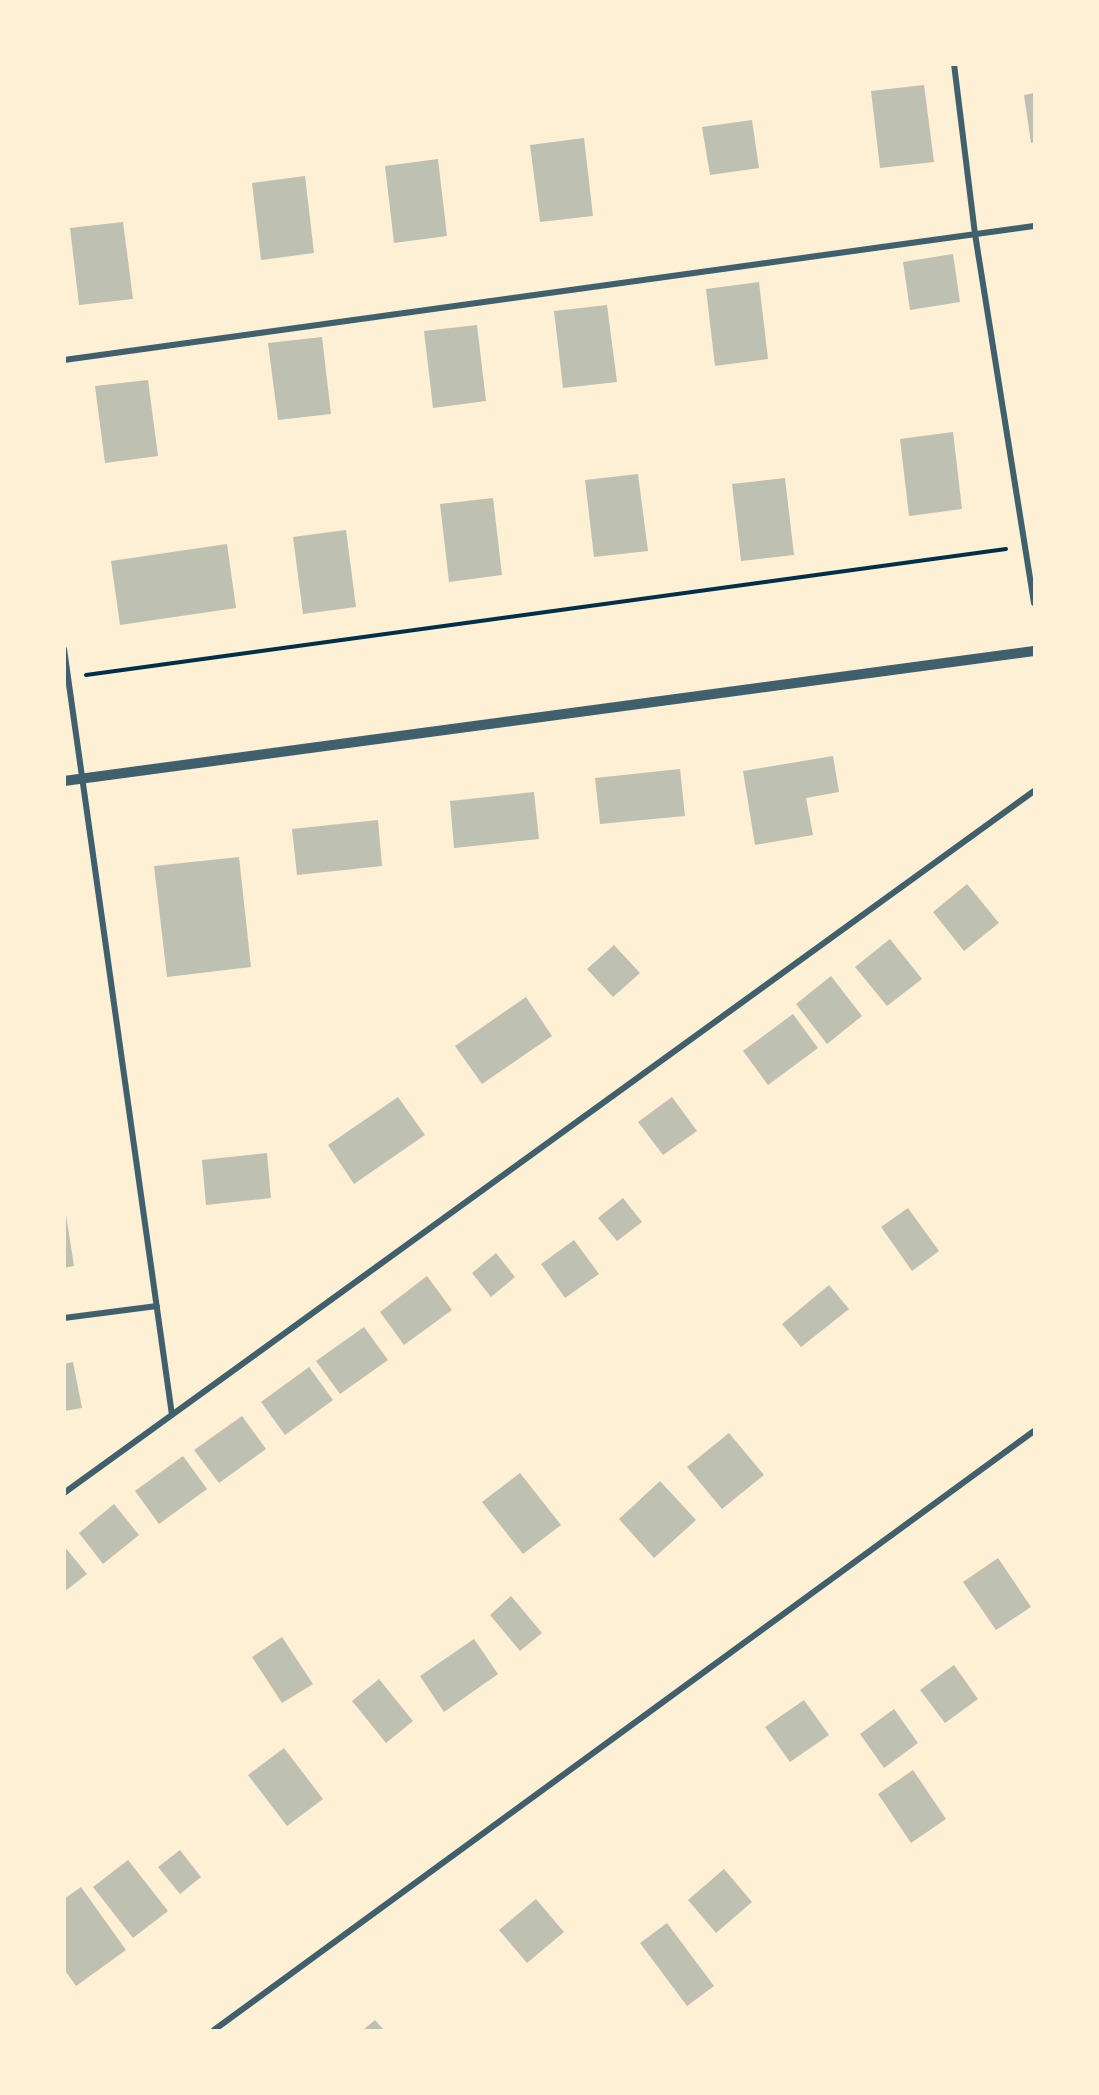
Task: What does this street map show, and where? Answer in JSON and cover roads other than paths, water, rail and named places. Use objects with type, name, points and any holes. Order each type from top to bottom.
[{"type":"street","points":[[954,64],[975,234],[1035,603]]},
{"type":"street","points":[[64,360],[1035,226]]},
{"type":"street","points":[[64,649],[172,1415]]},
{"type":"street","points":[[64,781],[1035,651]]},
{"type":"street","points":[[64,1493],[1035,791]]},
{"type":"street","points":[[64,1318],[157,1306]]},
{"type":"street","points":[[214,2031],[1035,1431]]}]
